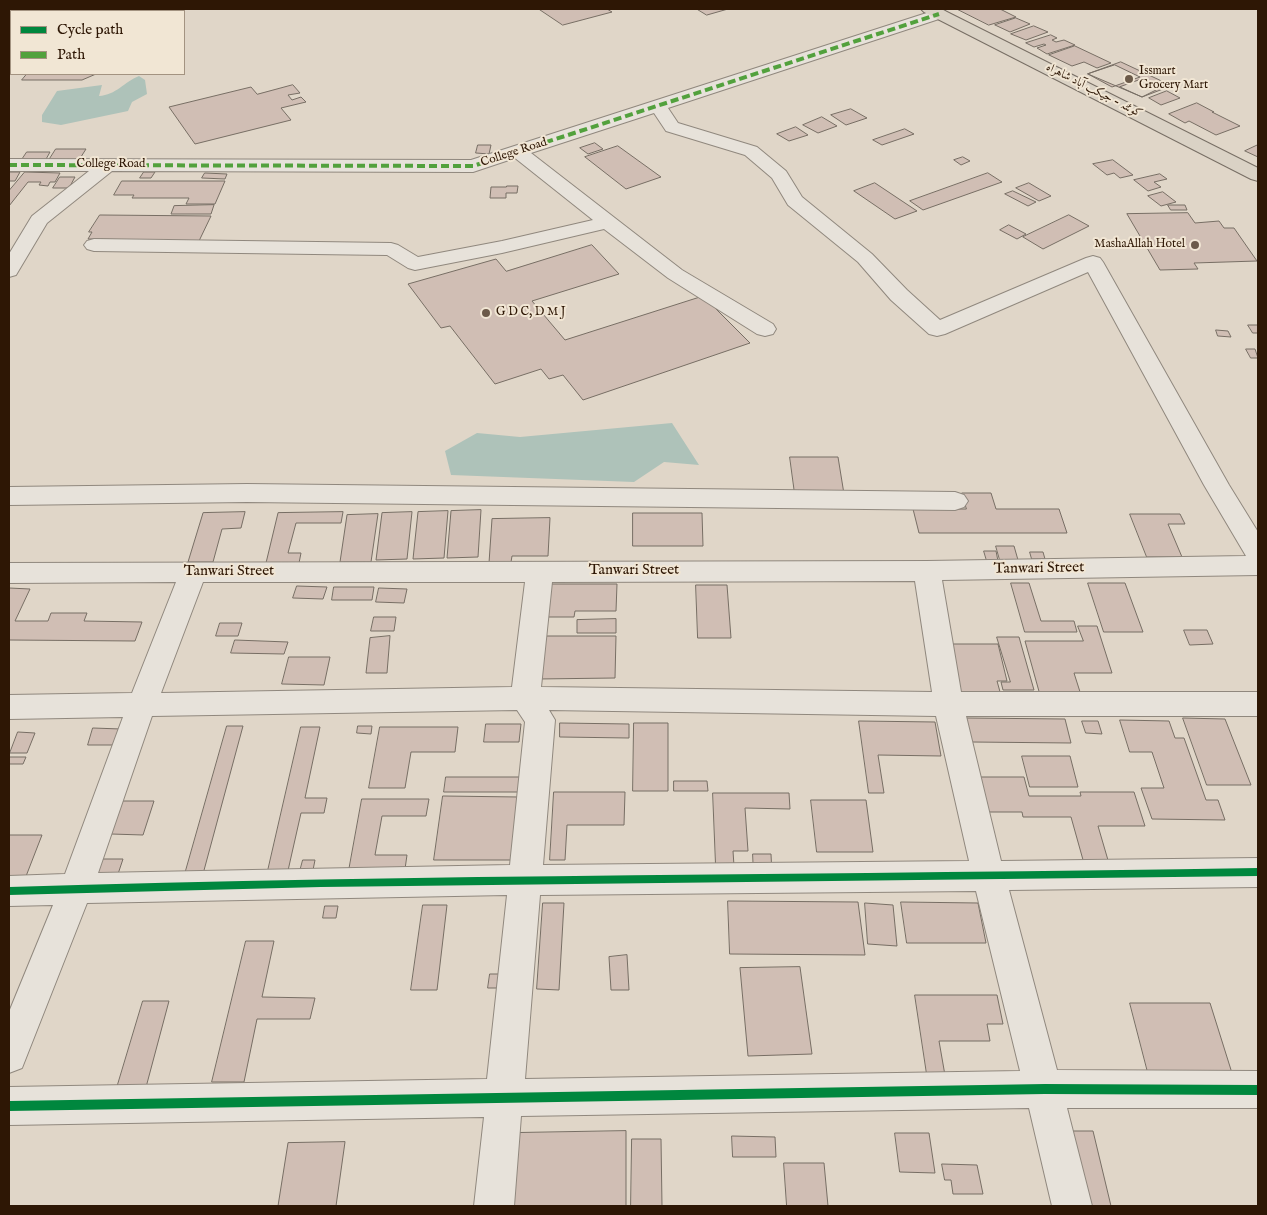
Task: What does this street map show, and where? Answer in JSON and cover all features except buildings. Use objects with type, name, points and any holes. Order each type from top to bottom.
[{"type":"highway","name":"کوئٹہ - جیکب آباد شاہراہ","points":[[934,11],[1258,175]]},
{"type":"street","name":"College Road","points":[[9,165],[473,166],[658,106],[934,11]]},
{"type":"street","points":[[658,106],[672,127],[751,152],[779,175],[795,201],[865,258],[899,295],[937,329],[1093,262],[1217,485],[1258,553]]},
{"type":"street","points":[[517,152],[675,274],[765,329]]},
{"type":"street","points":[[9,272],[39,220],[108,165]]},
{"type":"street","points":[[94,246],[391,248],[415,264],[502,247],[608,222]]},
{"type":"street","points":[[9,496],[247,493],[955,501]]},
{"type":"street","name":"Tanwari Street","points":[[9,573],[927,571],[1258,565]]},
{"type":"street","points":[[494,1206],[523,879],[540,720],[525,698],[540,571]]},
{"type":"street","points":[[927,571],[949,704],[988,877],[1044,1089],[1072,1206]]},
{"type":"street","points":[[9,1055],[76,889],[142,704],[193,572]]},
{"type":"street","points":[[9,707],[525,698],[949,704],[1258,704]]},
{"type":"street","points":[[9,891],[523,879],[988,877],[1258,872]]},
{"type":"street","points":[[9,1106],[1044,1089],[1258,1090]]},
{"type":"shaded area","points":[[139,76],[145,80],[147,94],[132,102],[128,111],[61,125],[42,122],[42,115],[57,91],[102,85],[99,96],[105,95]]},
{"type":"shaded area","points":[[672,423],[699,465],[664,462],[634,482],[451,475],[445,451],[477,433],[520,437]]},
{"type":"marked path","points":[[9,165],[473,166],[939,14]]},
{"type":"cycle path","points":[[9,891],[321,883],[1258,872]]},
{"type":"cycle path","points":[[9,1106],[1045,1089],[1258,1090]]},
{"type":"place","name":"Issmart Grocery Mart","points":[[1129,79]]},
{"type":"place","name":"MashaAllah Hotel","points":[[1195,245]]},
{"type":"place","name":"G D C, D M J","points":[[486,313]]}]
